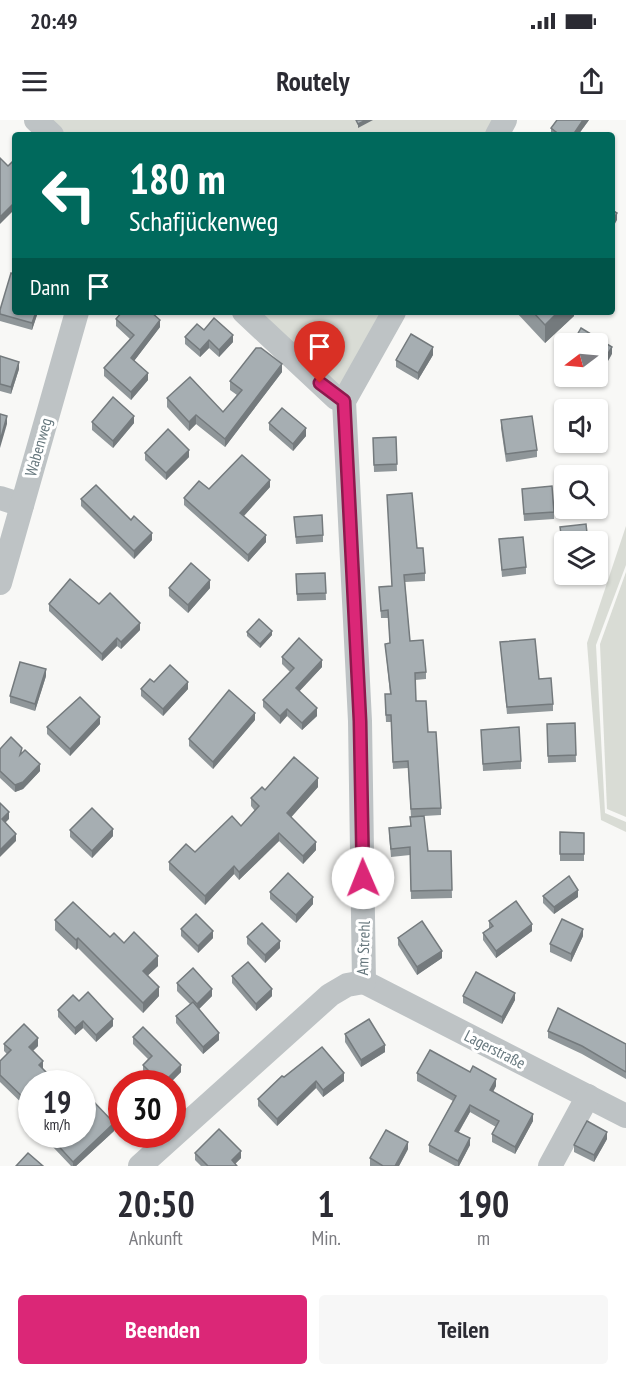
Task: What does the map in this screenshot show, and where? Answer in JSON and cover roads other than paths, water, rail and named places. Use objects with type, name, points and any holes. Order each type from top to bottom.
[{"type":"street","points":[[36,120],[49,132]]},
{"type":"street","name":"Wabenweg","points":[[0,583],[11,502],[75,315]]},
{"type":"street","points":[[247,315],[336,398],[344,401],[392,315]]},
{"type":"street","name":"Am Strehl","points":[[140,1166],[330,995],[347,985],[364,982],[360,721],[344,401]]},
{"type":"street","name":"Lagerstraße","points":[[364,982],[626,1116]]},
{"type":"street","points":[[550,1166],[588,1096]]}]
